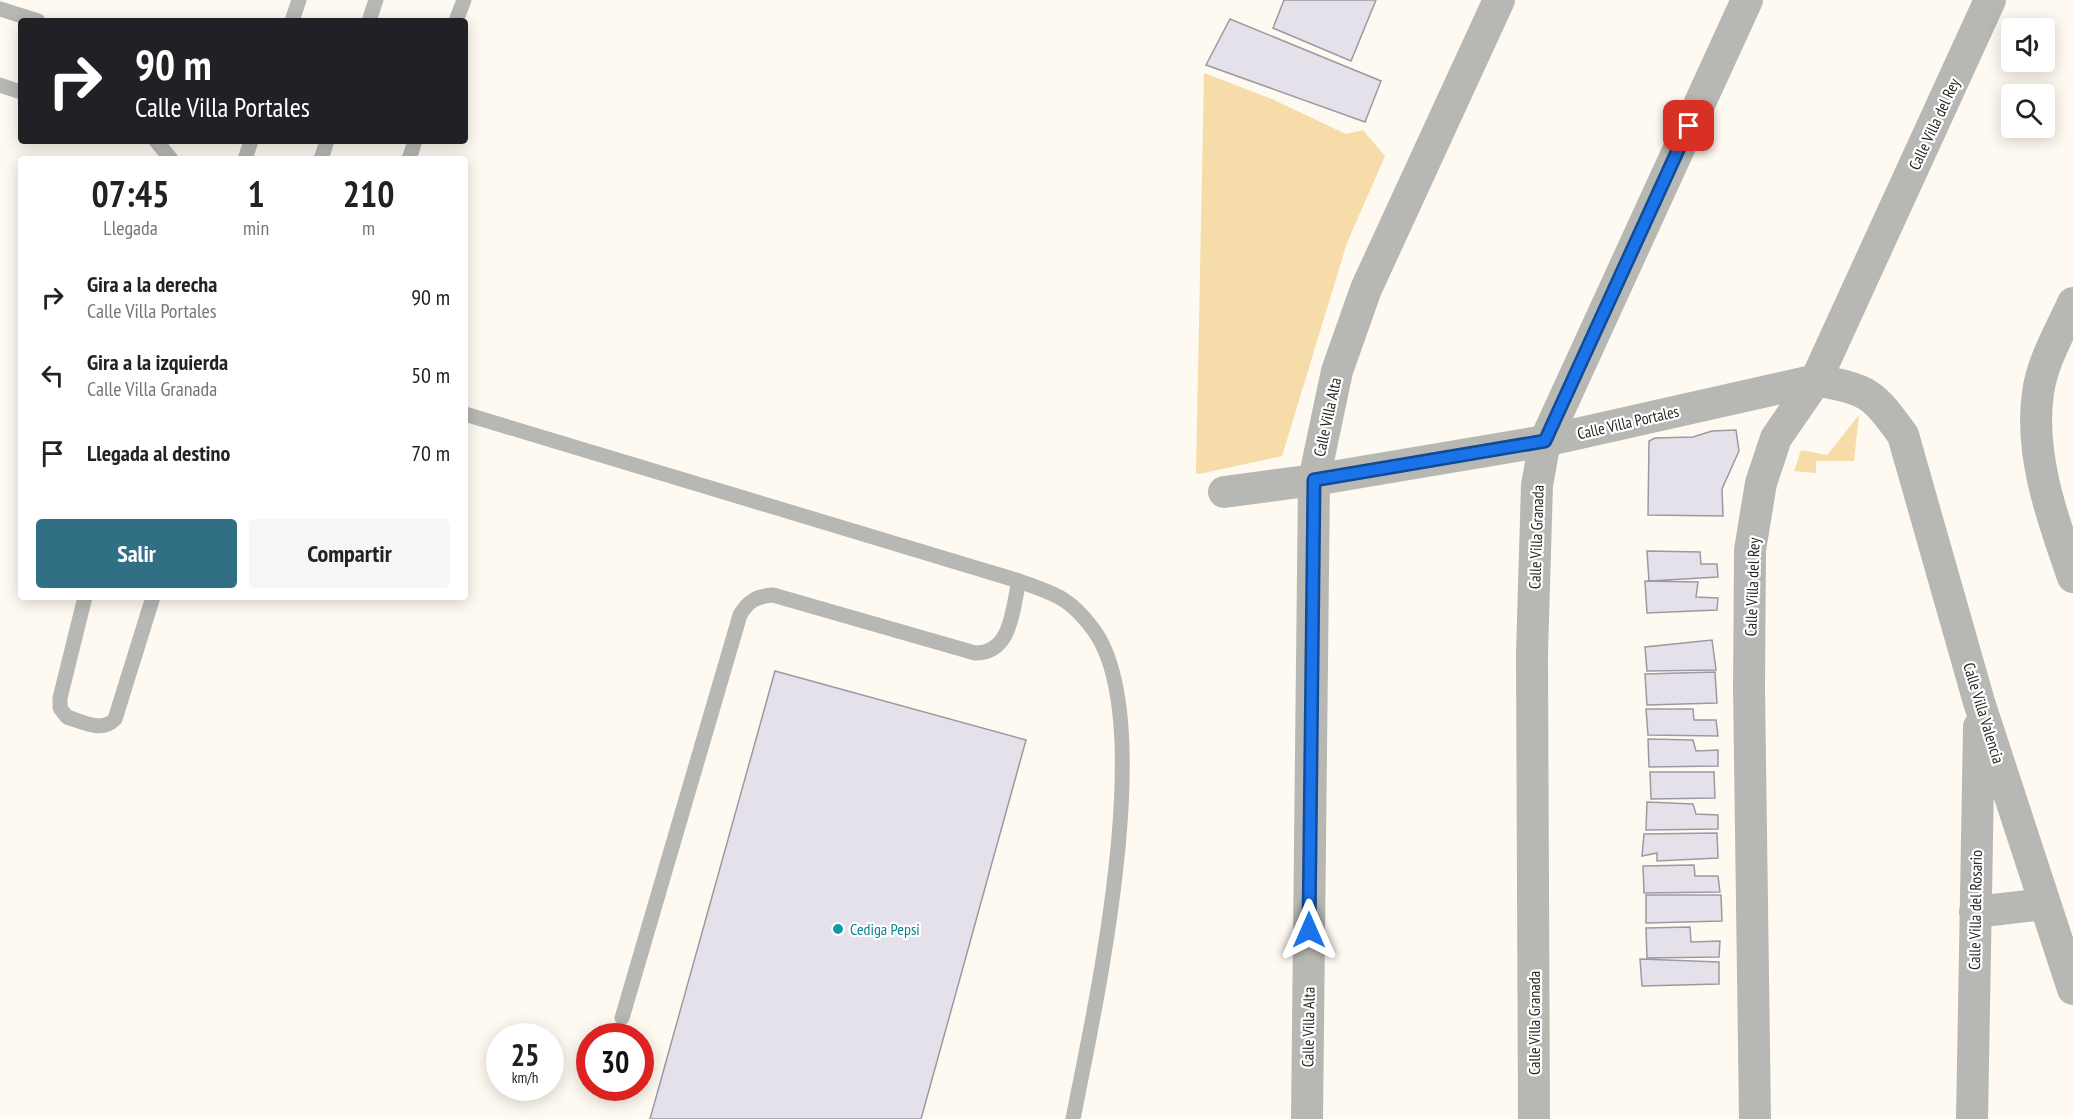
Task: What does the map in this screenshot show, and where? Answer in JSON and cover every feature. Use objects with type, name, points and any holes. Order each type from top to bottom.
[{"type":"street","name":"Calle Villa Alta","points":[[1307,1119],[1314,480],[1337,371],[1366,289],[1499,0]]},
{"type":"street","name":"Calle Villa Granada","points":[[1534,1119],[1532,654],[1537,485],[1545,441],[1747,0]]},
{"type":"street","name":"Calle Villa del Rey","points":[[1755,1119],[1749,688],[1750,550],[1761,483],[1776,438],[1816,380],[1990,0]]},
{"type":"street","points":[[2071,564],[2041,472],[2038,393],[2061,360],[2073,303]]},
{"type":"street","name":"Calle Villa Portales","points":[[1224,492],[1314,480],[1545,441],[1816,380],[1859,388],[1881,405],[1903,435]]},
{"type":"street","name":"Calle Villa Valencia","points":[[1903,435],[1979,702],[2073,989]]},
{"type":"street","name":"Calle Villa del Rosario","points":[[1972,1119],[1979,702]]},
{"type":"street","points":[[1975,912],[2045,904]]},
{"type":"lane","points":[[293,18],[299,0]]},
{"type":"lane","points":[[370,18],[376,0]]},
{"type":"lane","points":[[457,18],[464,0]]},
{"type":"lane","points":[[0,9],[28,18]]},
{"type":"lane","points":[[0,85],[18,91]]},
{"type":"lane","points":[[158,144],[168,156]]},
{"type":"lane","points":[[468,415],[1019,581],[1063,597],[1094,630],[1112,670],[1121,722],[1122,781],[1108,939],[1072,1119]]},
{"type":"lane","points":[[622,1018],[740,615],[746,604],[762,596],[773,595],[975,652],[986,652],[997,647],[1004,639],[1019,581]]},
{"type":"lane","points":[[84,600],[60,698],[60,708],[67,717],[101,727],[108,726],[115,719],[152,600]]},
{"type":"shaded area","points":[[1204,73],[1272,99],[1346,134],[1363,130],[1385,156],[1347,243],[1282,456],[1199,474],[1196,473]]},
{"type":"shaded area","points":[[1859,415],[1854,461],[1816,461],[1816,473],[1794,471],[1801,450],[1827,455]]},
{"type":"building","points":[[1284,0],[1376,0],[1351,61],[1273,28]]},
{"type":"building","points":[[1230,19],[1381,81],[1365,122],[1206,65]]},
{"type":"building","points":[[1736,430],[1739,451],[1722,489],[1723,516],[1648,515],[1649,441],[1655,438],[1693,437],[1712,431]]},
{"type":"building","points":[[1647,551],[1700,552],[1701,564],[1717,564],[1718,577],[1649,581]]},
{"type":"building","points":[[1645,581],[1698,582],[1696,597],[1718,598],[1717,610],[1647,613]]},
{"type":"building","points":[[1712,640],[1716,670],[1647,671],[1645,647]]},
{"type":"building","name":"Cediga Pepsi","points":[[775,671],[1026,740],[921,1119],[650,1119]]},
{"type":"building","points":[[1715,672],[1717,703],[1647,705],[1645,674]]},
{"type":"building","points":[[1646,709],[1693,709],[1694,720],[1716,720],[1718,736],[1648,735]]},
{"type":"building","points":[[1648,739],[1693,740],[1696,751],[1718,750],[1718,766],[1649,767]]},
{"type":"building","points":[[1650,772],[1714,772],[1715,798],[1651,799]]},
{"type":"building","points":[[1647,802],[1693,804],[1696,814],[1718,815],[1718,829],[1646,830]]},
{"type":"building","points":[[1717,833],[1718,858],[1657,861],[1657,853],[1642,856],[1644,834]]},
{"type":"building","points":[[1694,865],[1695,876],[1718,876],[1720,892],[1644,893],[1643,866]]},
{"type":"building","points":[[1646,895],[1721,895],[1722,921],[1646,923]]},
{"type":"building","points":[[1690,927],[1691,942],[1720,941],[1719,957],[1647,958],[1646,928]]},
{"type":"building","points":[[1640,959],[1719,962],[1719,984],[1642,986]]},
{"type":"place","name":"Cediga Pepsi","points":[[838,929]]},
{"type":"route","points":[[1309,930],[1314,480],[1545,441],[1689,126]]}]
